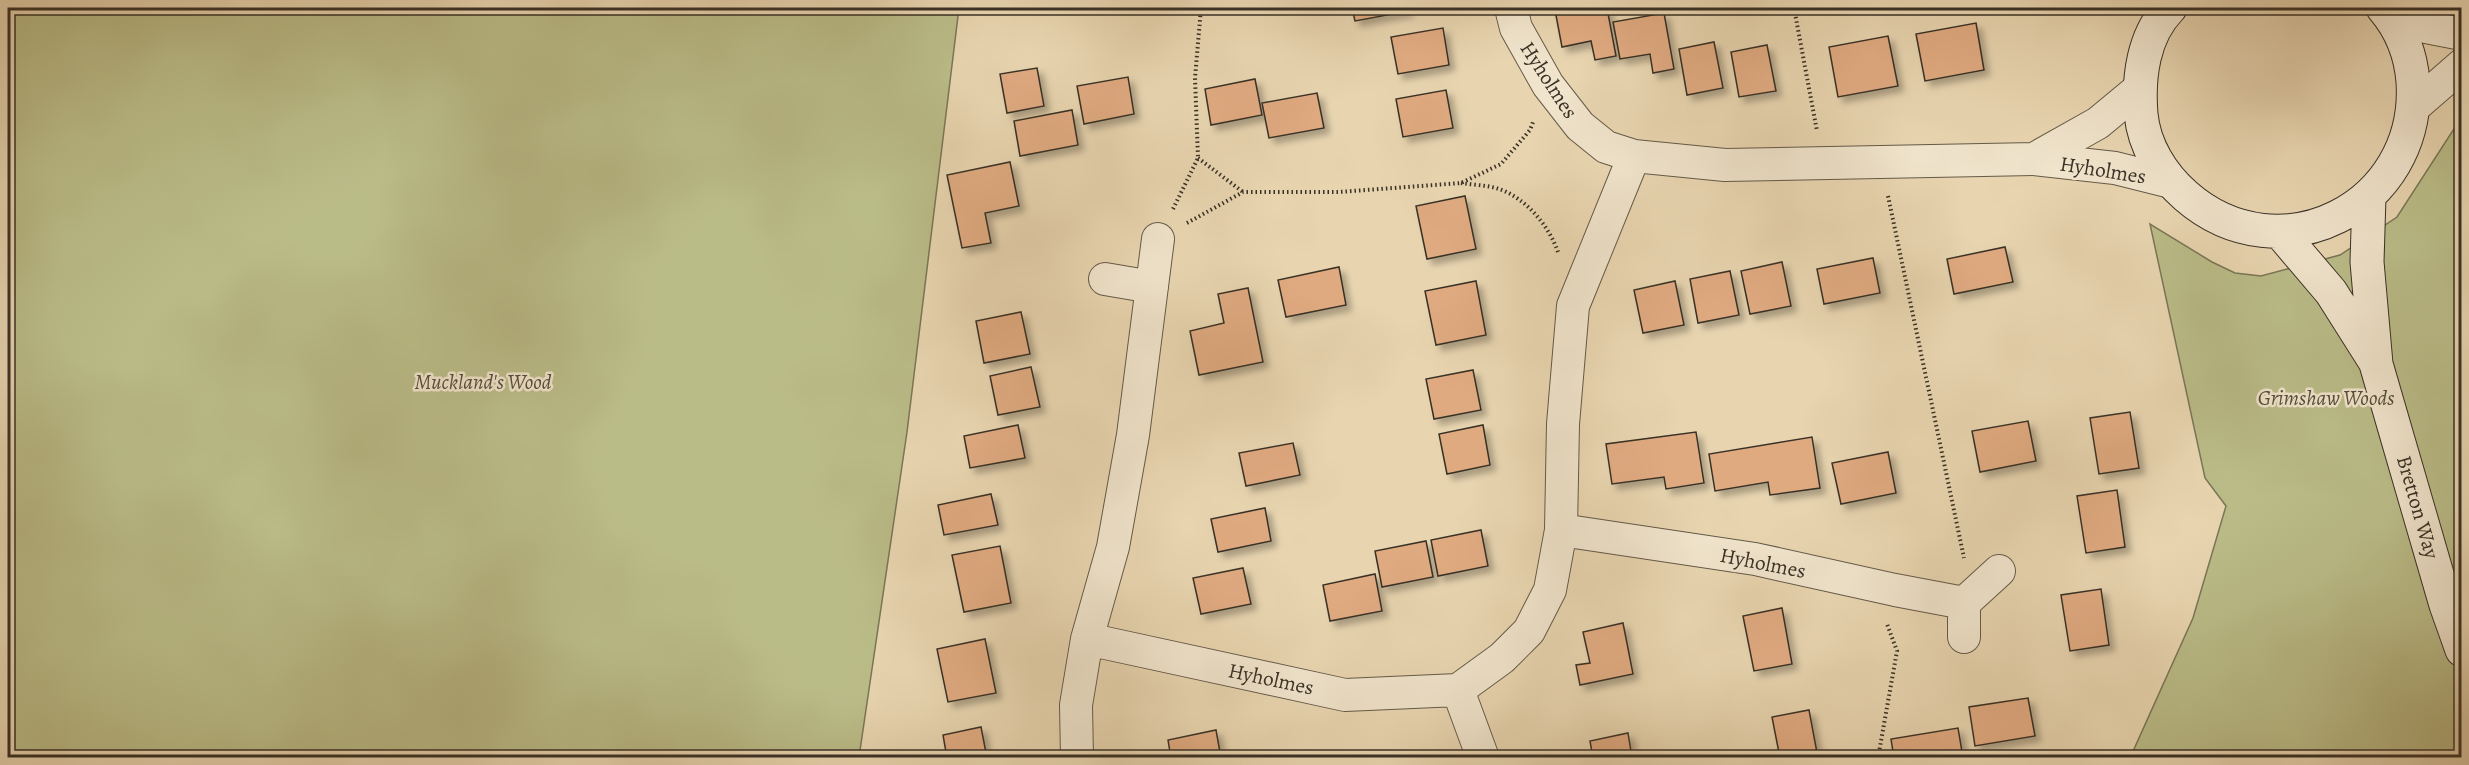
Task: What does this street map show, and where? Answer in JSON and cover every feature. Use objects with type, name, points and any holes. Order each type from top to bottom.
[{"type":"street","name":"Hyholmes","points":[[1511,8],[1516,28],[1548,85],[1580,126],[1606,147],[1634,156],[1725,165],[2034,159],[2115,168],[2171,182]]},
{"type":"street","points":[[2170,8],[2164,14],[2146,50],[2139,89],[2142,123],[2152,154],[2171,182],[2201,209],[2239,226],[2280,232],[2312,227],[2342,215],[2369,197],[2392,171],[2407,140],[2415,106],[2412,62],[2389,14]]},
{"type":"street","points":[[2389,14],[2451,33],[2462,34]]},
{"type":"street","points":[[2415,106],[2462,65]]},
{"type":"street","name":"Hyholmes","points":[[2034,159],[2098,123],[2139,89]]},
{"type":"street","points":[[1483,758],[1458,690],[1502,658],[1529,631],[1550,590],[1561,530],[1563,424],[1573,306],[1634,156]]},
{"type":"street","name":"Bretton Way","points":[[2369,197],[2367,262],[2376,364],[2446,605],[2462,650]]},
{"type":"street","name":"Bretton Way","points":[[2280,232],[2331,292],[2376,364]]},
{"type":"street","points":[[1077,758],[1076,705],[1087,639],[1113,547],[1133,435],[1158,239]]},
{"type":"street","points":[[1105,279],[1152,287]]},
{"type":"street","name":"Hyholmes","points":[[1561,530],[1755,559],[1895,590],[1968,599]]},
{"type":"street","points":[[1964,637],[1968,599],[1999,571]]},
{"type":"street","name":"Hyholmes","points":[[1087,639],[1345,695],[1458,690]]},
{"type":"path","points":[[1158,239],[1198,158],[1195,78],[1201,8]]},
{"type":"path","points":[[1794,8],[1824,164]]},
{"type":"path","points":[[1461,183],[1500,164],[1530,130],[1548,85]]},
{"type":"path","points":[[1198,158],[1243,192]]},
{"type":"path","points":[[1881,163],[1968,599]]},
{"type":"path","points":[[1158,239],[1243,192],[1339,192],[1461,183],[1499,189],[1527,204],[1554,240],[1573,306]]},
{"type":"path","points":[[1878,758],[1897,651],[1883,614],[1895,590]]},
{"type":"green space","name":"Muckland's Wood","points":[[8,8],[959,8],[907,432],[859,757],[8,757]]},
{"type":"green space","name":"Grimshaw Woods","points":[[2461,118],[2461,757],[2130,758],[2193,618],[2226,506],[2205,478],[2150,224],[2212,262],[2235,273],[2261,276],[2340,255],[2397,217]]},
{"type":"building","points":[[1352,8],[1408,8],[1409,11],[1355,21]]},
{"type":"building","points":[[1607,8],[1616,56],[1595,60],[1591,41],[1562,47],[1555,10]]},
{"type":"building","points":[[1664,13],[1674,69],[1653,73],[1650,54],[1620,59],[1613,22]]},
{"type":"building","points":[[1976,23],[1984,70],[1925,81],[1916,34]]},
{"type":"building","points":[[1443,28],[1449,65],[1398,74],[1391,37]]},
{"type":"building","points":[[1888,36],[1898,86],[1838,97],[1829,47]]},
{"type":"building","points":[[1714,42],[1723,88],[1687,95],[1679,49]]},
{"type":"building","points":[[1767,45],[1776,91],[1739,97],[1731,52]]},
{"type":"building","points":[[1037,68],[1044,106],[1007,113],[1000,74]]},
{"type":"building","points":[[1128,77],[1134,114],[1084,124],[1077,86]]},
{"type":"building","points":[[1255,79],[1262,115],[1211,125],[1205,89]]},
{"type":"building","points":[[1446,90],[1453,128],[1403,137],[1396,99]]},
{"type":"building","points":[[1317,93],[1324,128],[1269,138],[1262,103]]},
{"type":"building","points":[[1072,110],[1078,145],[1020,156],[1014,121]]},
{"type":"building","points":[[1010,162],[1019,206],[985,213],[991,243],[962,248],[947,175]]},
{"type":"building","points":[[1465,196],[1476,249],[1427,259],[1416,206]]},
{"type":"building","points":[[2005,247],[2013,282],[1954,294],[1947,259]]},
{"type":"building","points":[[1873,258],[1880,293],[1824,304],[1817,269]]},
{"type":"building","points":[[1782,262],[1791,306],[1750,314],[1741,271]]},
{"type":"building","points":[[1339,267],[1346,305],[1286,317],[1278,280]]},
{"type":"building","points":[[1730,271],[1739,315],[1698,323],[1690,279]]},
{"type":"building","points":[[1476,281],[1486,335],[1436,345],[1425,291]]},
{"type":"building","points":[[1675,281],[1684,325],[1643,333],[1634,290]]},
{"type":"building","points":[[1248,288],[1263,362],[1199,375],[1190,331],[1224,323],[1218,294]]},
{"type":"building","points":[[1021,312],[1030,354],[984,363],[976,321]]},
{"type":"building","points":[[1031,367],[1040,407],[998,415],[990,376]]},
{"type":"building","points":[[1473,370],[1481,410],[1434,419],[1426,379]]},
{"type":"building","points":[[2130,412],[2139,468],[2099,474],[2090,418]]},
{"type":"building","points":[[2028,421],[2036,461],[1980,472],[1972,431]]},
{"type":"building","points":[[1018,425],[1025,458],[970,468],[964,436]]},
{"type":"building","points":[[1483,425],[1490,465],[1447,474],[1439,434]]},
{"type":"building","points":[[1696,432],[1704,483],[1666,489],[1664,477],[1612,484],[1606,444]]},
{"type":"building","points":[[1812,437],[1820,488],[1770,495],[1768,482],[1715,491],[1709,454]]},
{"type":"building","points":[[1293,443],[1300,475],[1246,486],[1239,453]]},
{"type":"building","points":[[1888,452],[1896,493],[1841,504],[1832,463]]},
{"type":"building","points":[[2117,490],[2125,547],[2086,553],[2077,496]]},
{"type":"building","points":[[991,494],[998,525],[944,535],[938,505]]},
{"type":"building","points":[[1265,508],[1271,541],[1218,552],[1211,519]]},
{"type":"building","points":[[1481,530],[1488,566],[1438,576],[1431,540]]},
{"type":"building","points":[[1426,541],[1433,577],[1382,587],[1375,551]]},
{"type":"building","points":[[1000,546],[1011,603],[964,612],[952,555]]},
{"type":"building","points":[[1243,568],[1251,604],[1201,614],[1193,578]]},
{"type":"building","points":[[1375,574],[1382,611],[1330,621],[1323,585]]},
{"type":"building","points":[[2101,589],[2109,645],[2070,651],[2061,595]]},
{"type":"building","points":[[1782,608],[1792,664],[1754,671],[1743,616]]},
{"type":"building","points":[[1623,623],[1633,674],[1580,685],[1576,665],[1590,663],[1583,632]]},
{"type":"building","points":[[985,639],[996,693],[948,702],[937,649]]},
{"type":"building","points":[[2028,698],[2035,736],[1975,746],[1969,707]]},
{"type":"building","points":[[1809,710],[1818,758],[1780,758],[1772,717]]},
{"type":"building","points":[[981,727],[987,758],[947,758],[943,735]]},
{"type":"building","points":[[1958,728],[1963,758],[1894,758],[1891,739]]},
{"type":"building","points":[[1216,730],[1221,758],[1171,758],[1168,740]]},
{"type":"building","points":[[1628,733],[1632,758],[1593,758],[1590,741]]}]
